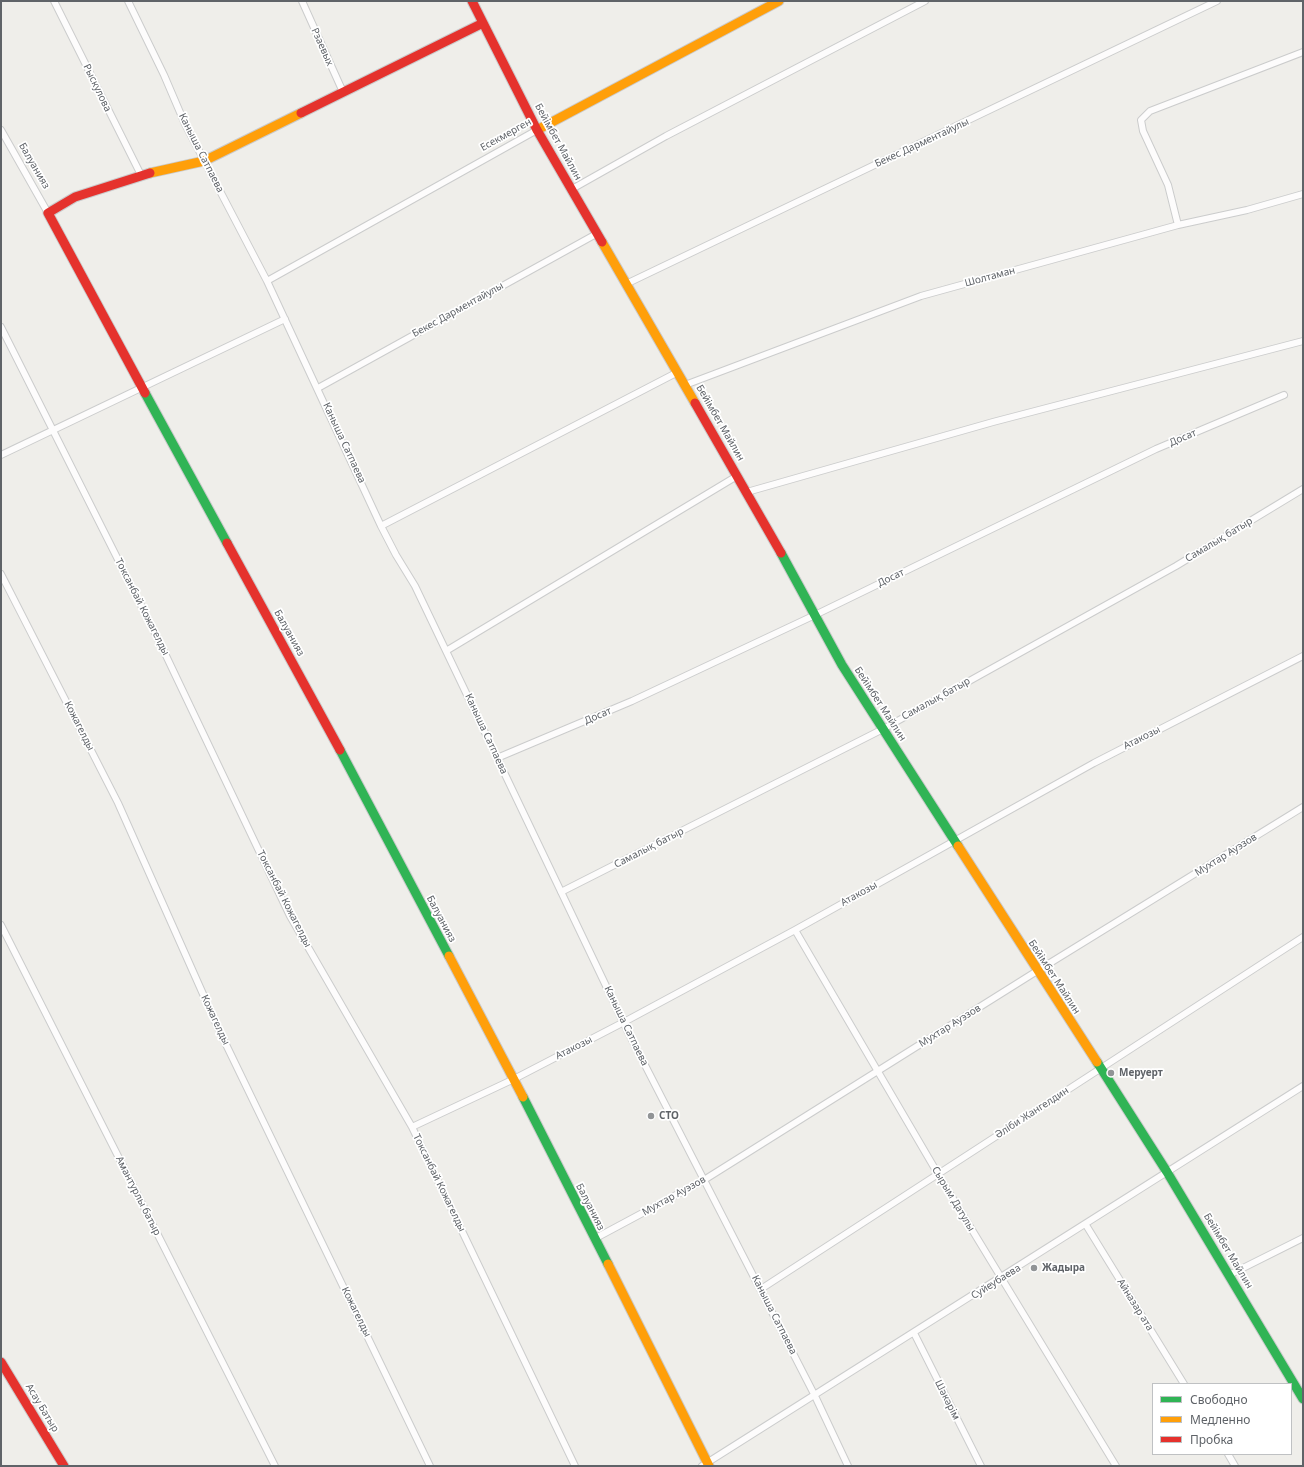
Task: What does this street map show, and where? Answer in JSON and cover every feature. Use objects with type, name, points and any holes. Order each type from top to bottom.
[{"type":"street","name":"Рыскулова","points":[[54,1],[141,175]]},
{"type":"street","name":"Каныша Сатпаева","points":[[128,1],[164,75],[185,124],[268,281],[382,526],[396,555],[415,586],[624,1022],[815,1396],[848,1466]]},
{"type":"street","name":"Рзаевых","points":[[302,1],[343,92]]},
{"type":"street","name":"Бейімбет Майлин","points":[[472,1],[538,130],[747,492],[842,666],[1167,1172],[1303,1399]]},
{"type":"street","name":"Eсекмерген","points":[[268,281],[538,130],[779,1]]},
{"type":"street","points":[[572,189],[666,136],[925,1]]},
{"type":"street","name":"Бекес Дарментайулы","points":[[626,284],[1217,1]]},
{"type":"street","points":[[48,213],[74,197],[141,175],[204,161],[483,23]]},
{"type":"street","points":[[1178,225],[1168,185],[1143,131],[1141,120],[1150,111],[1303,52]]},
{"type":"street","name":"Балуанияз","points":[[1,130],[48,213],[334,740],[514,1079],[706,1465]]},
{"type":"street","name":"Шолтаман","points":[[685,385],[921,296],[1178,225],[1247,210],[1303,194]]},
{"type":"street","name":"Бекес Дарментайулы","points":[[318,388],[598,233]]},
{"type":"street","points":[[1,455],[285,319]]},
{"type":"street","name":"Токсанбай Кожагелды","points":[[1,327],[160,642],[290,916],[412,1127],[575,1466]]},
{"type":"street","points":[[747,492],[994,422],[1303,341]]},
{"type":"street","points":[[382,526],[678,372]]},
{"type":"street","name":"Досат","points":[[497,758],[632,701],[815,615],[1156,449],[1284,395]]},
{"type":"street","points":[[446,651],[737,476]]},
{"type":"street","name":"Самалық батыр","points":[[561,892],[883,729],[1176,566],[1303,489]]},
{"type":"street","name":"Кожагелды","points":[[1,574],[118,803],[219,1030],[430,1466]]},
{"type":"street","name":"Атакозы","points":[[412,1127],[514,1079],[624,1022],[795,930],[1094,762],[1303,656]]},
{"type":"street","name":"Мухтар Ауэзов","points":[[594,1239],[704,1180],[1037,971],[1303,807]]},
{"type":"street","name":"Амантурлы батыр","points":[[1,926],[275,1466]]},
{"type":"street","name":"Сырым Датулы","points":[[795,930],[938,1174],[1116,1466]]},
{"type":"street","name":"Әліби Жангелдин","points":[[761,1289],[1303,937]]},
{"type":"street","name":"Суйеубаева","points":[[706,1465],[1303,1086]]},
{"type":"street","name":"Айназар ата","points":[[1086,1225],[1183,1383]]},
{"type":"street","points":[[1229,1275],[1303,1238]]},
{"type":"street","name":"Шәкәрім","points":[[914,1333],[981,1466]]},
{"type":"street","name":"Асау Батыр","points":[[1,1362],[64,1466]]},
{"type":"street","points":[[1229,1455],[1235,1466]]},
{"type":"traffic: fast","points":[[145,393],[227,543]]},
{"type":"traffic: fast","points":[[781,553],[842,665],[958,846]]},
{"type":"traffic: fast","points":[[340,750],[449,956]]},
{"type":"traffic: fast","points":[[1097,1062],[1167,1172],[1303,1399]]},
{"type":"traffic: fast","points":[[523,1097],[608,1264]]},
{"type":"traffic: slow","points":[[537,130],[779,1]]},
{"type":"traffic: slow","points":[[150,173],[204,161],[301,113]]},
{"type":"traffic: slow","points":[[602,242],[695,403]]},
{"type":"traffic: slow","points":[[958,846],[1097,1062]]},
{"type":"traffic: slow","points":[[449,956],[523,1097]]},
{"type":"traffic: slow","points":[[608,1264],[709,1466]]},
{"type":"traffic: jam","points":[[472,1],[537,130],[602,242]]},
{"type":"traffic: jam","points":[[301,113],[483,23]]},
{"type":"traffic: jam","points":[[145,393],[48,213],[75,197],[150,173]]},
{"type":"traffic: jam","points":[[695,403],[781,553]]},
{"type":"traffic: jam","points":[[227,543],[340,750]]},
{"type":"traffic: jam","points":[[1,1362],[64,1466]]},
{"type":"place","name":"Меруерт","points":[[1111,1073]]},
{"type":"place","name":"CTO","points":[[651,1116]]},
{"type":"place","name":"Жадыра","points":[[1034,1268]]}]
